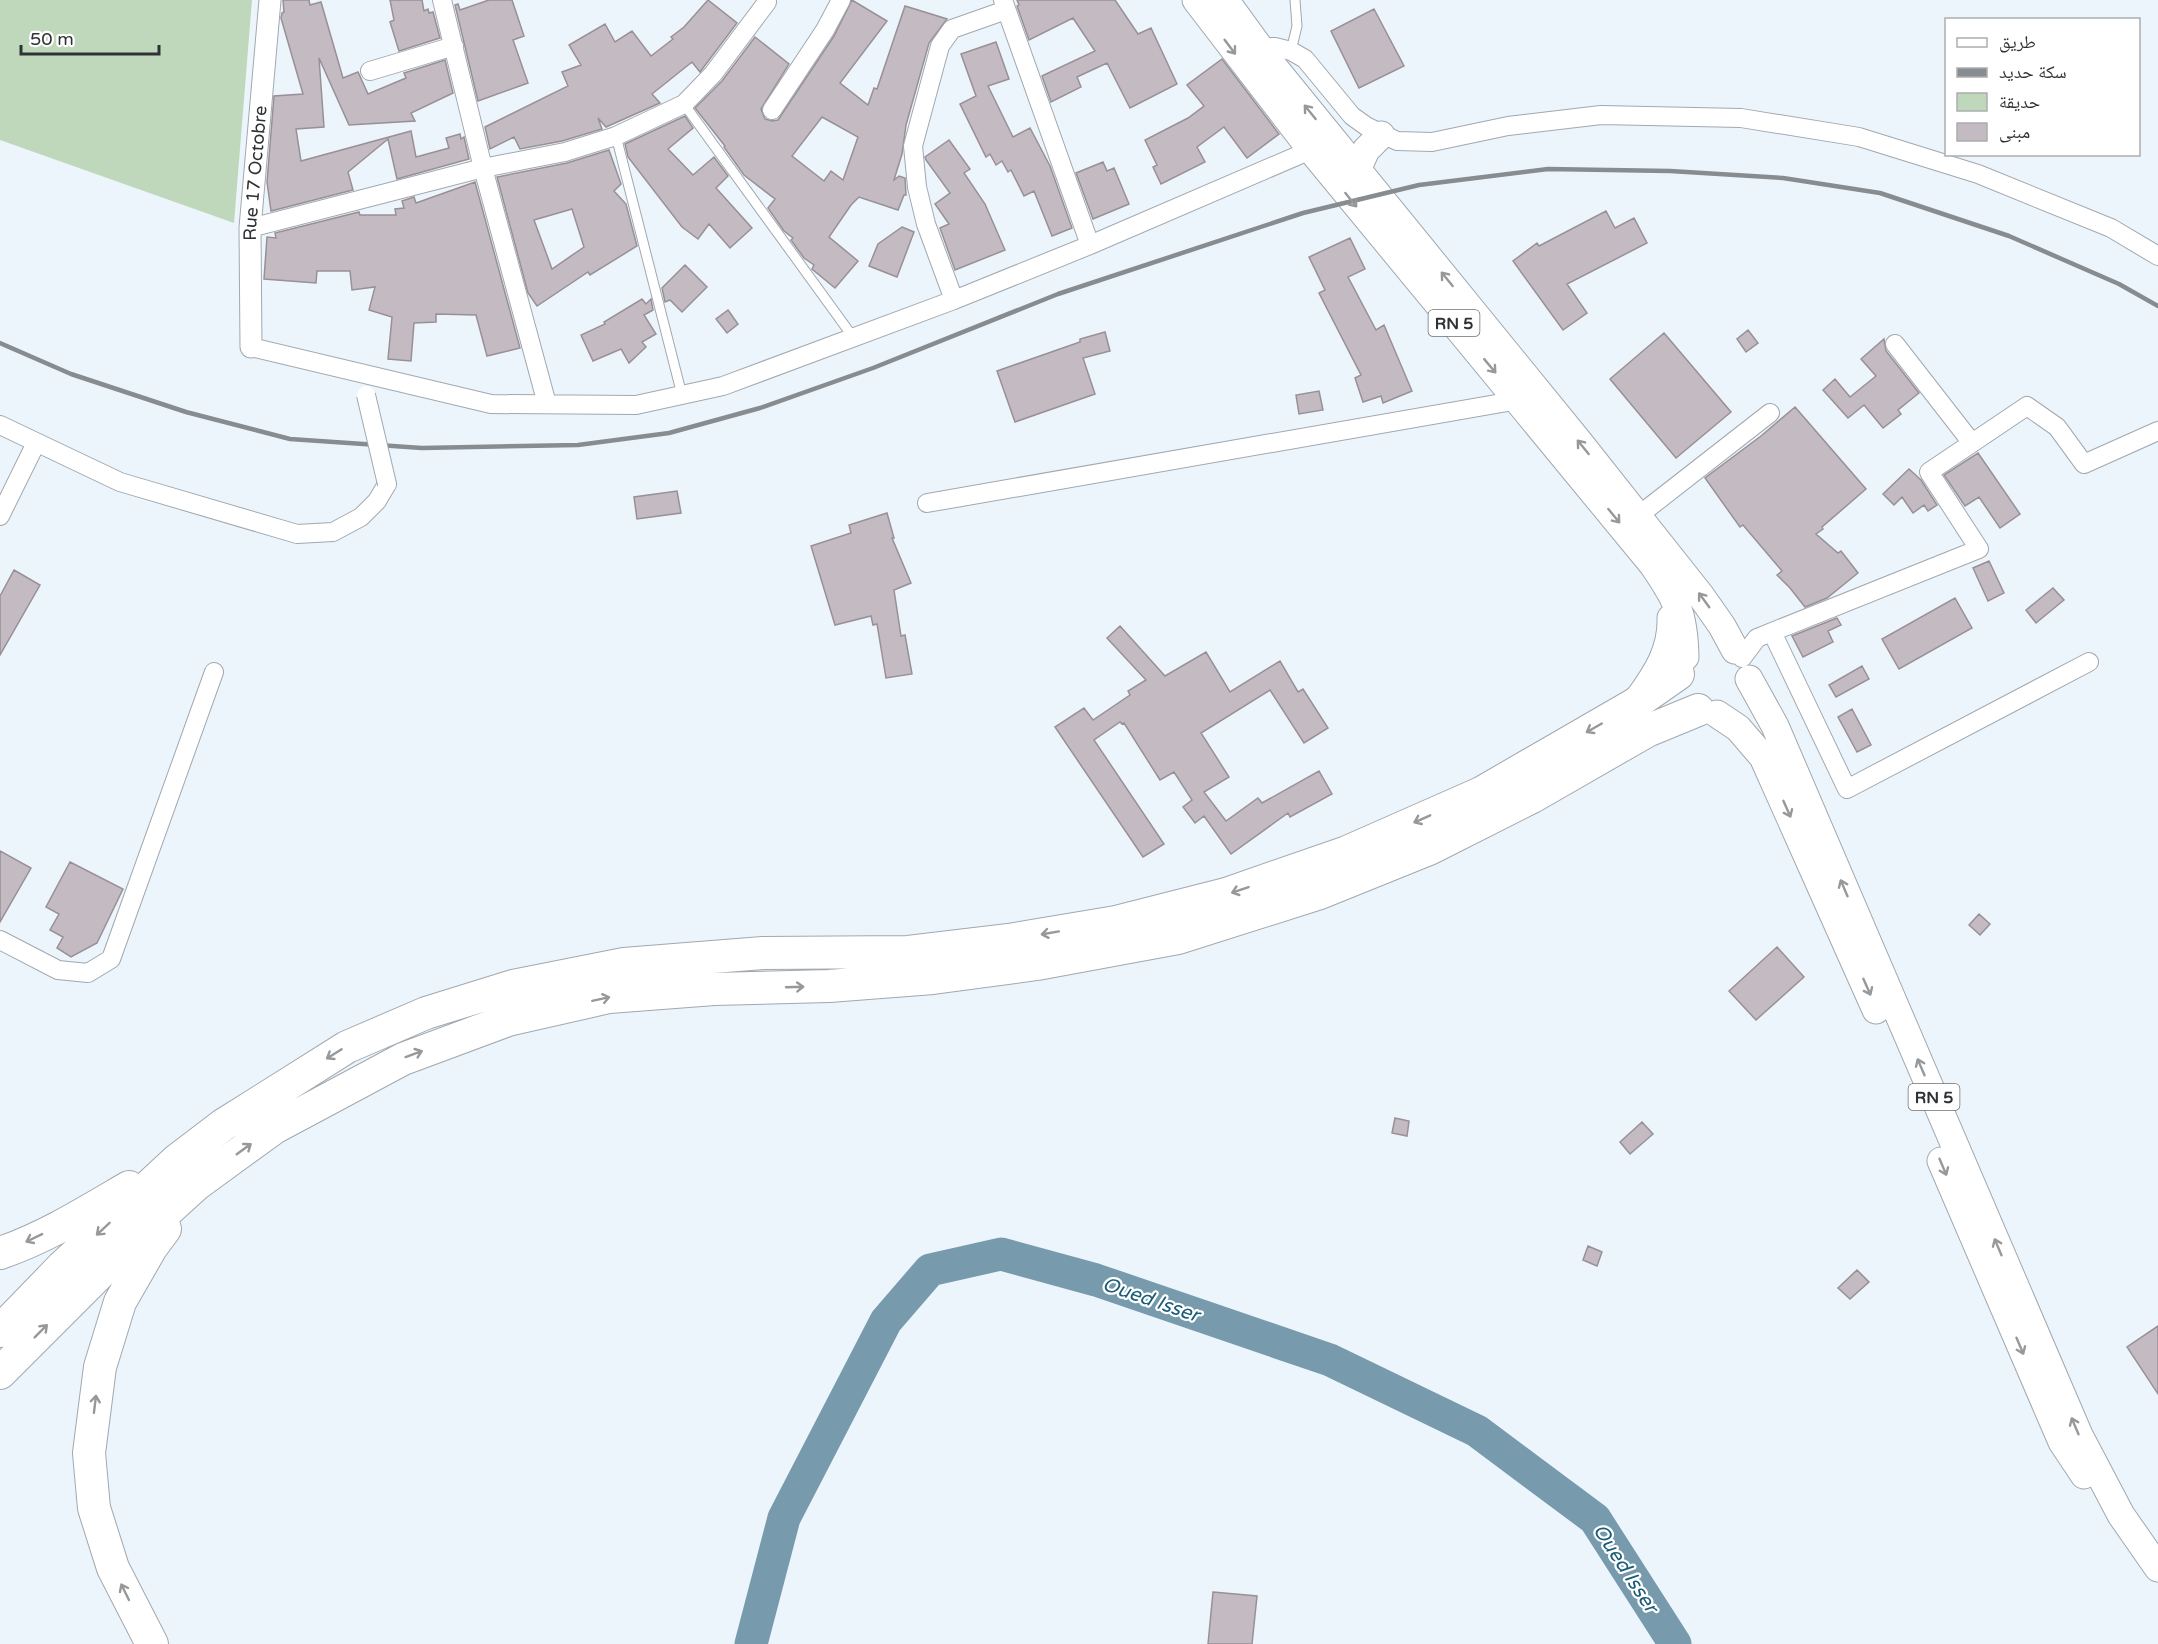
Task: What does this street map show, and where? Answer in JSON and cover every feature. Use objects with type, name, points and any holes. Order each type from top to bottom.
[{"type":"highway","points":[[0,1373],[111,1262],[197,1184],[274,1128],[393,1064],[508,1020],[609,997],[829,986],[933,978],[1037,964],[1178,938],[1320,893],[1428,849],[1532,797],[1641,717],[1682,665]]},
{"type":"highway","points":[[0,1253],[79,1216],[177,1160],[232,1120],[347,1047],[426,1013],[513,986],[624,964],[763,953],[909,952],[1009,940],[1116,922],[1226,894],[1347,852],[1481,793],[1641,717],[1668,721],[1707,712]]},
{"type":"highway","points":[[0,1331],[62,1267],[177,1160]]},
{"type":"highway","points":[[152,1644],[113,1568],[94,1509],[89,1453],[100,1367],[120,1302],[151,1248],[197,1184]]},
{"type":"main road","name":"RN 5","points":[[1196,0],[1258,83],[1322,145],[1357,170],[1638,516],[1722,626],[1775,726],[2079,1435],[2121,1515],[2158,1568]]},
{"type":"main road","name":"RN 5","points":[[1225,0],[1259,47],[1322,145],[1519,400],[1666,585],[1682,615],[1682,665]]},
{"type":"main road","points":[[1357,170],[1366,150],[1381,135]]},
{"type":"main road","points":[[1666,585],[1671,630],[1667,650],[1641,717],[1672,726],[1698,727],[1722,734],[1745,746],[1769,768]]},
{"type":"main road","points":[[1703,644],[1725,645],[1742,662],[1748,689],[1736,706],[1707,712],[1684,699],[1680,691],[1682,665],[1693,649],[1703,644]]},
{"type":"main road","name":"RN 5","points":[[1707,712],[1747,737],[1769,768],[1876,1008],[2062,1442],[2086,1477],[2121,1515]]},
{"type":"street","name":"Rue 17 Octobre","points":[[252,347],[250,228],[270,0]]},
{"type":"street","points":[[442,0],[483,168],[547,404]]},
{"type":"street","points":[[772,111],[825,30],[841,0]]},
{"type":"street","points":[[250,228],[483,168],[566,152],[616,136],[684,104],[713,74],[767,2]]},
{"type":"street","points":[[954,300],[926,224],[917,187],[913,146],[940,46],[952,29],[1004,5],[1090,245]]},
{"type":"street","points":[[370,71],[454,46]]},
{"type":"street","points":[[1259,47],[1275,47],[1290,51],[1310,65],[1352,116],[1381,135],[1397,141],[1432,142],[1508,126],[1600,115],[1741,118],[1859,137],[1978,174],[2111,228],[2158,256]]},
{"type":"street","points":[[252,347],[490,404],[636,405],[723,386],[954,300],[1090,245],[1322,145]]},
{"type":"street","points":[[1895,344],[1972,443]]},
{"type":"street","points":[[0,425],[120,482],[297,534],[333,532],[361,517],[377,501],[387,484],[366,395],[364,374]]},
{"type":"street","points":[[927,503],[1519,400]]},
{"type":"street","points":[[1742,662],[1757,638],[1979,549],[1929,472],[2027,406],[2057,427],[2084,464],[2158,431]]},
{"type":"street","points":[[1638,516],[1770,414]]},
{"type":"street","points":[[0,516],[36,443]]},
{"type":"street","points":[[1772,632],[1847,789],[2088,662]]},
{"type":"street","points":[[0,940],[58,970],[88,973],[111,959],[214,672]]},
{"type":"lane","points":[[1290,51],[1297,26],[1295,0]]},
{"type":"lane","points":[[684,104],[853,337]]},
{"type":"lane","points":[[616,136],[682,395]]},
{"type":"green space","points":[[0,0],[252,0],[234,223],[0,140]]},
{"type":"building","points":[[283,0],[309,0],[310,5],[321,2],[343,78],[358,72],[368,94],[406,78],[404,73],[445,60],[453,93],[411,113],[415,121],[349,125],[319,58],[324,127],[296,129],[301,161],[411,131],[416,157],[449,148],[446,138],[460,134],[461,139],[464,137],[469,159],[397,179],[388,139],[348,172],[353,190],[271,211],[267,182],[274,96],[303,94],[281,18],[284,12]]},
{"type":"building","points":[[390,0],[422,0],[424,11],[428,9],[429,13],[433,12],[440,38],[399,51],[390,22],[394,20]]},
{"type":"building","points":[[489,0],[512,0],[524,36],[513,40],[528,83],[478,101],[455,5],[458,4],[460,10]]},
{"type":"building","points":[[708,0],[737,23],[700,72],[692,62],[652,94],[660,103],[606,127],[598,118],[602,129],[562,141],[520,149],[514,137],[490,149],[485,127],[568,86],[562,72],[581,65],[569,45],[605,24],[615,42],[632,31],[651,56],[673,39],[671,37],[684,27]]},
{"type":"building","points":[[852,0],[887,21],[840,83],[868,105],[874,88],[877,89],[905,6],[947,19],[929,43],[906,125],[902,154],[894,180],[899,176],[905,178],[906,195],[898,210],[859,197],[851,205],[829,237],[858,261],[835,288],[812,269],[814,265],[804,258],[791,240],[793,238],[784,231],[768,208],[775,199],[744,175],[695,108],[722,81],[755,37],[789,64],[761,109],[765,119],[778,120],[834,36]],"holes":[[[822,117],[858,137],[843,180],[831,171],[824,181],[792,156]]]},
{"type":"building","points":[[1017,0],[1115,0],[1138,34],[1151,28],[1177,84],[1130,108],[1107,63],[1077,77],[1081,87],[1051,102],[1042,76],[1095,51],[1073,18],[1029,40]]},
{"type":"building","points":[[1374,9],[1404,66],[1359,88],[1331,31]]},
{"type":"building","points":[[996,42],[1009,79],[988,86],[1013,137],[1030,128],[1050,166],[1072,228],[1052,236],[1034,191],[1024,196],[1011,170],[1008,172],[1002,161],[996,165],[990,154],[986,157],[960,104],[976,96],[961,54]]},
{"type":"building","points":[[1222,59],[1279,134],[1247,158],[1224,127],[1197,147],[1205,162],[1161,184],[1153,167],[1157,165],[1145,140],[1188,118],[1204,106],[1187,85]]},
{"type":"building","points":[[685,116],[693,128],[668,149],[693,175],[714,157],[728,176],[716,188],[752,228],[730,248],[709,224],[698,239],[682,227],[628,157],[625,144]]},
{"type":"building","points":[[949,140],[970,169],[964,173],[985,204],[1005,250],[955,270],[940,228],[949,224],[935,204],[950,193],[925,157]]},
{"type":"building","points":[[609,150],[621,184],[614,191],[626,204],[637,246],[590,275],[588,272],[537,306],[528,293],[497,177],[567,163]],"holes":[[[572,209],[584,247],[552,269],[534,220]]]},
{"type":"building","points":[[1103,162],[1107,171],[1114,168],[1129,204],[1093,219],[1076,173]]},
{"type":"building","points":[[475,182],[520,348],[487,356],[476,315],[436,314],[436,322],[414,323],[411,361],[388,359],[392,317],[369,310],[375,287],[352,290],[350,271],[317,271],[316,283],[264,279],[267,237],[276,238],[275,233],[359,212],[360,215],[396,215],[395,209],[404,208],[402,201],[414,197],[416,203]]},
{"type":"building","points":[[1606,211],[1615,228],[1634,218],[1647,243],[1567,284],[1587,313],[1563,330],[1513,261],[1537,243],[1539,246]]},
{"type":"building","points":[[902,227],[914,232],[897,277],[869,266],[878,244]]},
{"type":"building","points":[[1350,238],[1365,269],[1348,277],[1376,330],[1384,325],[1412,391],[1383,403],[1381,396],[1363,402],[1355,378],[1361,375],[1319,293],[1325,290],[1309,257]]},
{"type":"building","points":[[685,265],[707,287],[682,312],[670,300],[665,302],[662,288]]},
{"type":"building","points":[[642,299],[646,304],[651,299],[653,310],[644,315],[656,334],[642,342],[646,347],[629,363],[621,349],[593,361],[581,335],[605,324],[604,322]]},
{"type":"building","points":[[728,310],[738,324],[727,333],[716,319]]},
{"type":"building","points":[[1748,330],[1758,343],[1746,352],[1737,339]]},
{"type":"building","points":[[1105,332],[1110,351],[1083,358],[1095,394],[1015,422],[997,371],[1080,342],[1080,339]]},
{"type":"building","points":[[1664,333],[1731,412],[1676,458],[1610,379]]},
{"type":"building","points":[[1884,339],[1886,351],[1919,393],[1898,410],[1901,414],[1883,428],[1864,405],[1848,418],[1823,390],[1835,379],[1850,397],[1876,376],[1861,359]]},
{"type":"building","points":[[1319,391],[1323,410],[1299,414],[1296,395]]},
{"type":"building","points":[[1795,407],[1866,489],[1816,534],[1838,553],[1841,551],[1858,573],[1827,598],[1805,607],[1777,575],[1782,571],[1743,525],[1740,527],[1705,478]]},
{"type":"building","points":[[1978,453],[2020,514],[2000,528],[1979,497],[1965,506],[1944,475]]},
{"type":"building","points":[[1909,469],[1921,480],[1937,505],[1928,511],[1924,505],[1913,513],[1902,497],[1894,505],[1883,494]]},
{"type":"building","points":[[677,491],[681,513],[637,519],[634,497]]},
{"type":"building","points":[[887,513],[894,538],[892,538],[911,583],[894,590],[901,636],[905,635],[912,674],[886,678],[877,624],[873,625],[871,616],[835,625],[811,546],[851,533],[849,525]]},
{"type":"building","points":[[1989,561],[2004,593],[1988,601],[1973,568]]},
{"type":"building","points":[[14,570],[40,585],[0,655],[0,596]]},
{"type":"building","points":[[2053,588],[2064,600],[2036,623],[2026,610]]},
{"type":"building","points":[[1955,598],[1972,628],[1899,669],[1882,639]]},
{"type":"building","points":[[1837,618],[1841,625],[1828,631],[1833,642],[1803,657],[1792,636]]},
{"type":"building","points":[[1120,626],[1165,676],[1206,652],[1230,692],[1280,661],[1298,692],[1303,689],[1328,728],[1304,743],[1270,690],[1201,733],[1229,777],[1204,792],[1226,821],[1258,798],[1262,803],[1319,771],[1332,794],[1290,817],[1288,813],[1231,854],[1204,816],[1195,823],[1183,807],[1192,800],[1174,772],[1160,780],[1124,723],[1120,722],[1094,740],[1164,844],[1143,857],[1055,727],[1084,708],[1093,720],[1130,695],[1128,691],[1146,680],[1107,638]]},
{"type":"building","points":[[1862,666],[1869,679],[1836,697],[1829,685]]},
{"type":"building","points":[[1852,709],[1871,745],[1857,752],[1838,717]]},
{"type":"building","points":[[0,851],[31,868],[0,922]]},
{"type":"building","points":[[70,862],[123,889],[97,943],[71,957],[57,948],[63,937],[50,930],[59,914],[46,907]]},
{"type":"building","points":[[1979,914],[1990,924],[1980,935],[1969,925]]},
{"type":"building","points":[[1777,947],[1804,977],[1756,1020],[1729,991]]},
{"type":"building","points":[[1395,1118],[1409,1121],[1407,1136],[1392,1133]]},
{"type":"building","points":[[1642,1122],[1653,1134],[1630,1154],[1620,1142]]},
{"type":"building","points":[[1588,1246],[1602,1252],[1597,1266],[1583,1260]]},
{"type":"building","points":[[1857,1270],[1869,1282],[1850,1299],[1838,1288]]},
{"type":"building","points":[[2158,1326],[2158,1394],[2127,1347]]},
{"type":"building","points":[[1213,1592],[1257,1596],[1252,1644],[1208,1644]]},
{"type":"waterway","name":"Oued Isser","points":[[751,1644],[784,1518],[886,1321],[930,1270],[1001,1254],[1096,1280],[1330,1360],[1477,1431],[1595,1519],[1675,1644]]},
{"type":"railway","points":[[0,343],[71,374],[186,412],[290,439],[422,448],[578,445],[669,433],[760,408],[873,368],[1058,294],[1303,213],[1419,185],[1548,169],[1670,171],[1783,178],[1880,193],[2009,236],[2119,284],[2158,306]]}]
